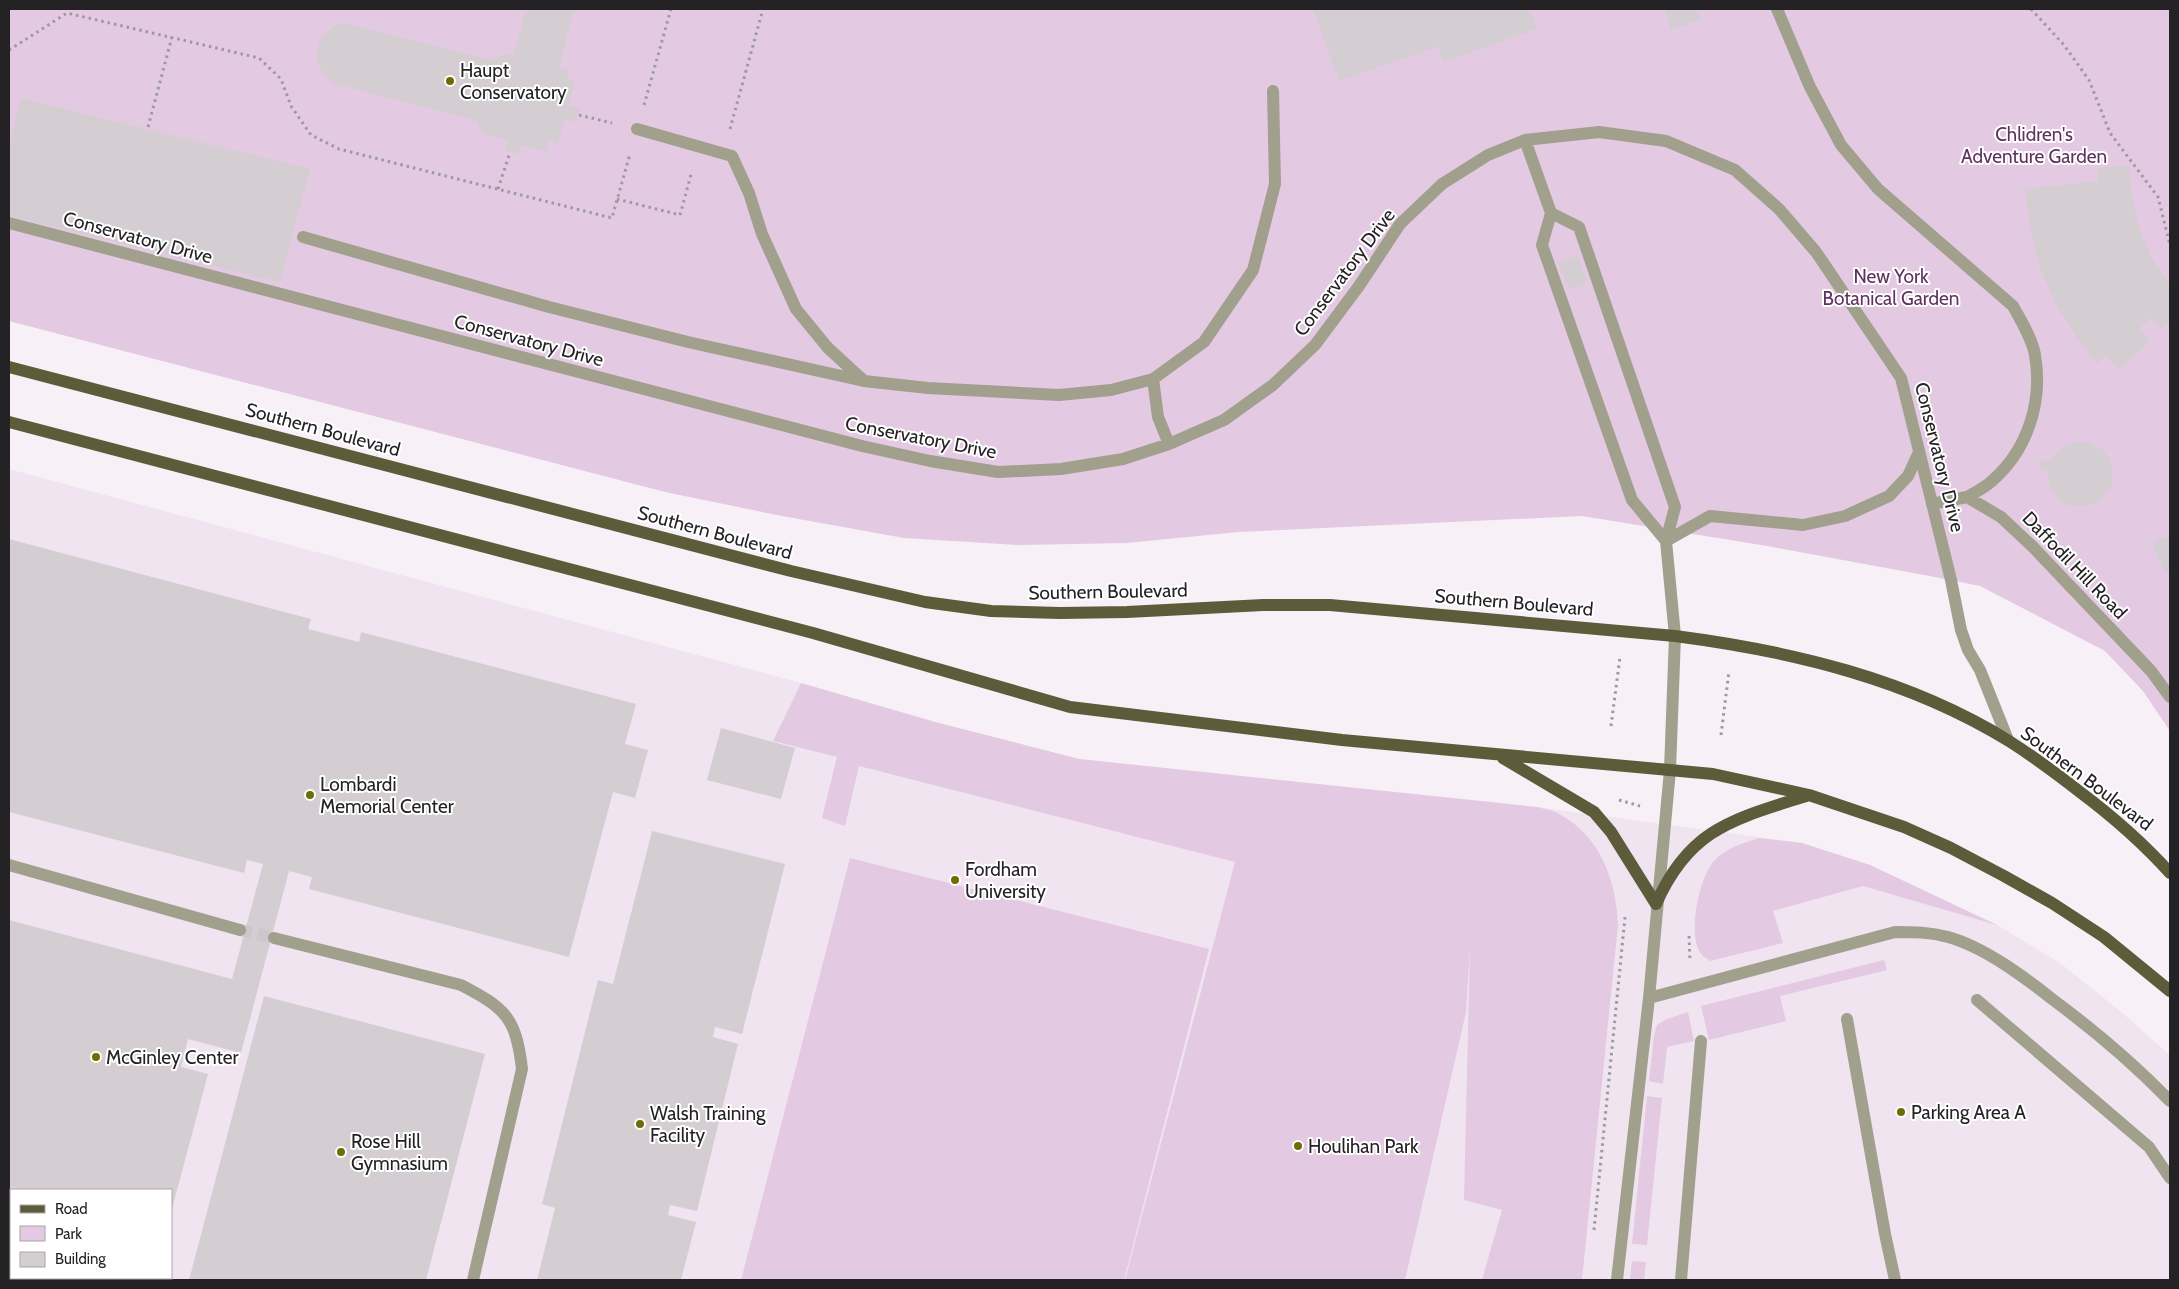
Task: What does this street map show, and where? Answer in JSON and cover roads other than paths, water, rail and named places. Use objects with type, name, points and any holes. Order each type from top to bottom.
[{"type":"main road","name":"Southern Boulevard","points":[[9,367],[791,571],[925,602],[991,611],[1060,613],[1127,612],[1263,605],[1330,605],[1675,636],[1729,643],[1774,652],[1864,676],[1913,693],[2008,740],[2045,764],[2102,809],[2153,853],[2170,873]]},
{"type":"main road","points":[[9,422],[813,633],[1070,707],[1342,740],[1499,756],[1713,774],[1809,795],[1904,827],[1951,848],[2004,876],[2052,903],[2104,937],[2170,991]]},
{"type":"main road","points":[[1499,756],[1594,812],[1611,832],[1656,904]]},
{"type":"main road","points":[[1656,904],[1667,880],[1678,864],[1688,852],[1711,833],[1740,818],[1809,795]]},
{"type":"lane","points":[[1776,9],[1810,87],[1841,144],[1878,189],[2013,306],[2026,329],[2035,354],[2036,391],[2032,424],[2020,448],[1992,482],[1967,497],[1932,504]]},
{"type":"lane","points":[[303,237],[549,307],[688,342],[864,381],[928,388],[1059,394],[1111,390],[1153,379],[1204,342],[1253,270],[1275,184],[1273,91]]},
{"type":"lane","points":[[637,129],[732,156],[749,193],[762,234],[796,309],[828,348],[864,381]]},
{"type":"lane","name":"Conservatory Drive","points":[[9,223],[862,446],[930,461],[998,472],[1061,469],[1123,459],[1168,444],[1224,420],[1273,385],[1315,345],[1359,286],[1400,224],[1442,184],[1488,155],[1525,140],[1599,132],[1666,141],[1735,170],[1779,209],[1816,252],[1901,378],[1920,452],[1960,630],[1968,650],[1980,670],[2008,740]]},
{"type":"lane","points":[[1525,140],[1550,214],[1542,245],[1632,500],[1666,541]]},
{"type":"lane","points":[[1550,214],[1579,227],[1675,507],[1666,541],[1675,636],[1670,770],[1656,904],[1649,998],[1617,1280]]},
{"type":"lane","points":[[1153,379],[1158,417],[1168,444]]},
{"type":"lane","points":[[1666,541],[1710,516],[1803,525],[1845,516],[1888,496],[1908,476],[1920,452]]},
{"type":"lane","name":"Daffodil Hill Road","points":[[1967,497],[2001,517],[2032,546],[2151,671],[2170,697]]},
{"type":"lane","points":[[9,865],[240,930]]},
{"type":"lane","points":[[1649,998],[1896,932],[1923,931],[1950,938],[1999,960],[2080,1020],[2149,1079],[2170,1101]]},
{"type":"lane","points":[[274,938],[461,985],[488,999],[508,1016],[520,1044],[522,1069],[473,1280]]},
{"type":"lane","points":[[1977,1000],[2149,1147],[2170,1178]]},
{"type":"lane","points":[[1847,1019],[1895,1280]]},
{"type":"lane","points":[[1681,1280],[1701,1041]]},
{"type":"tunnel","points":[[240,930],[274,938]]},
{"type":"place","name":"Haupt Conservatory","points":[[450,81]]},
{"type":"place","name":"Lombardi Memorial Center","points":[[310,795]]},
{"type":"place","name":"Fordham University","points":[[955,880]]},
{"type":"place","name":"McGinley Center","points":[[96,1057]]},
{"type":"place","name":"Parking Area A","points":[[1901,1112]]},
{"type":"place","name":"Walsh Training Facility","points":[[640,1124]]},
{"type":"place","name":"Houlihan Park","points":[[1298,1146]]},
{"type":"place","name":"Rose Hill Gymnasium","points":[[341,1152]]},
{"type":"park label","name":"Chlidren's Adventure Garden","points":[[2034,145]]},
{"type":"park label","name":"New York Botanical Garden","points":[[1891,287]]}]
